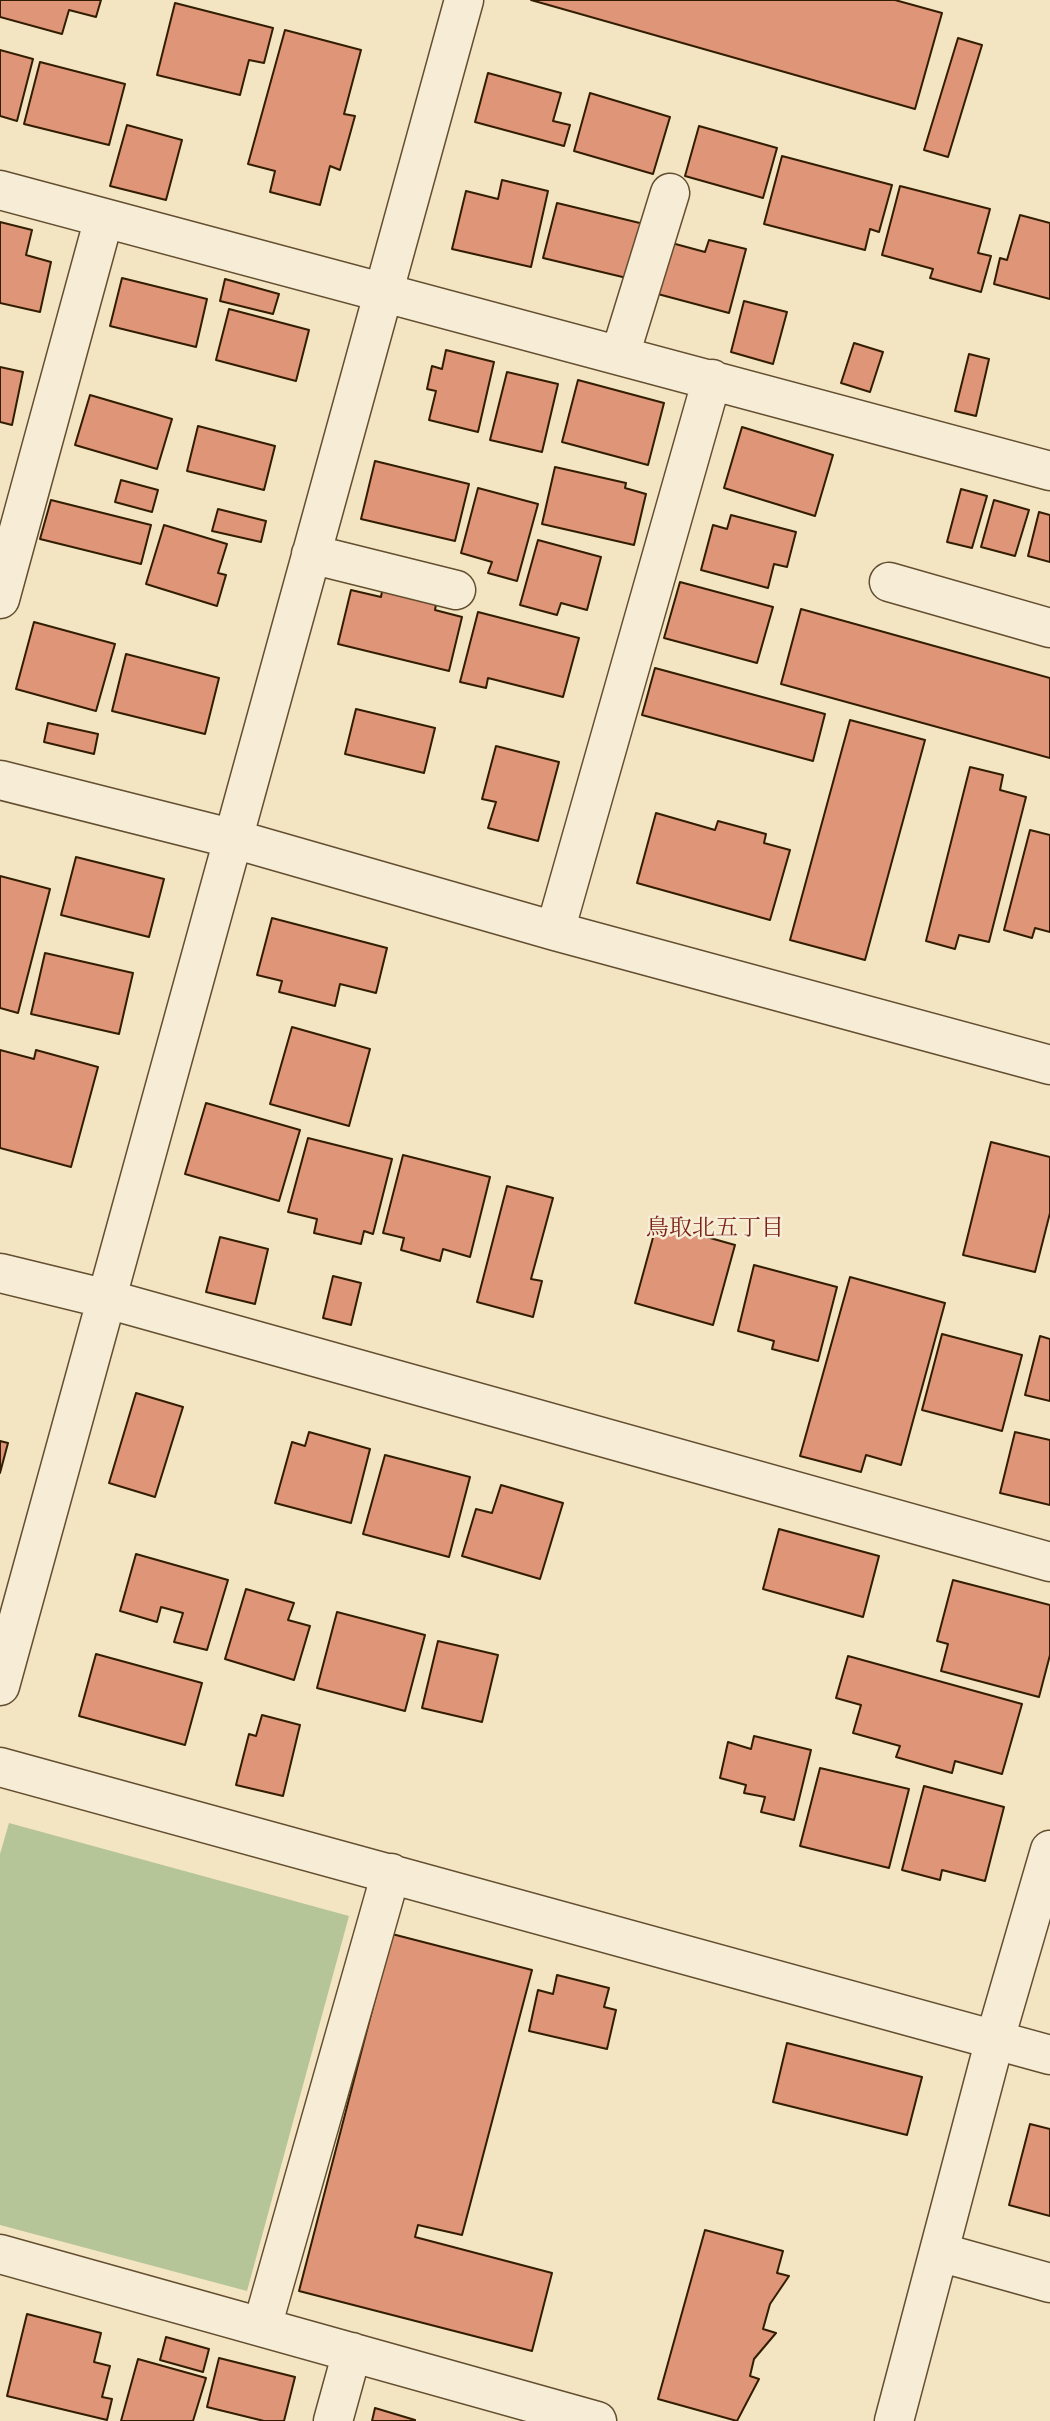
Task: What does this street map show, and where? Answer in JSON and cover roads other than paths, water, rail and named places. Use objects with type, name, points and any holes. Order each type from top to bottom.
[{"type":"street","points":[[0,1686],[464,0]]},
{"type":"street","points":[[0,190],[1050,471]]},
{"type":"street","points":[[620,355],[670,194]]},
{"type":"street","points":[[0,599],[104,218]]},
{"type":"street","points":[[555,931],[712,379]]},
{"type":"street","points":[[311,554],[456,590]]},
{"type":"street","points":[[888,582],[1050,628]]},
{"type":"street","points":[[0,780],[234,839],[555,931],[1050,1065]]},
{"type":"street","points":[[0,1273],[107,1299],[1050,1562]]},
{"type":"street","points":[[0,1767],[1050,2055]]},
{"type":"street","points":[[894,2421],[995,2039],[1050,1850]]},
{"type":"street","points":[[262,2327],[391,1873]]},
{"type":"street","points":[[939,2252],[1050,2283]]},
{"type":"street","points":[[0,2253],[597,2421]]},
{"type":"street","points":[[333,2421],[352,2352]]},
{"type":"district","name":"鳥取北五丁目","points":[[715,1230]]}]
